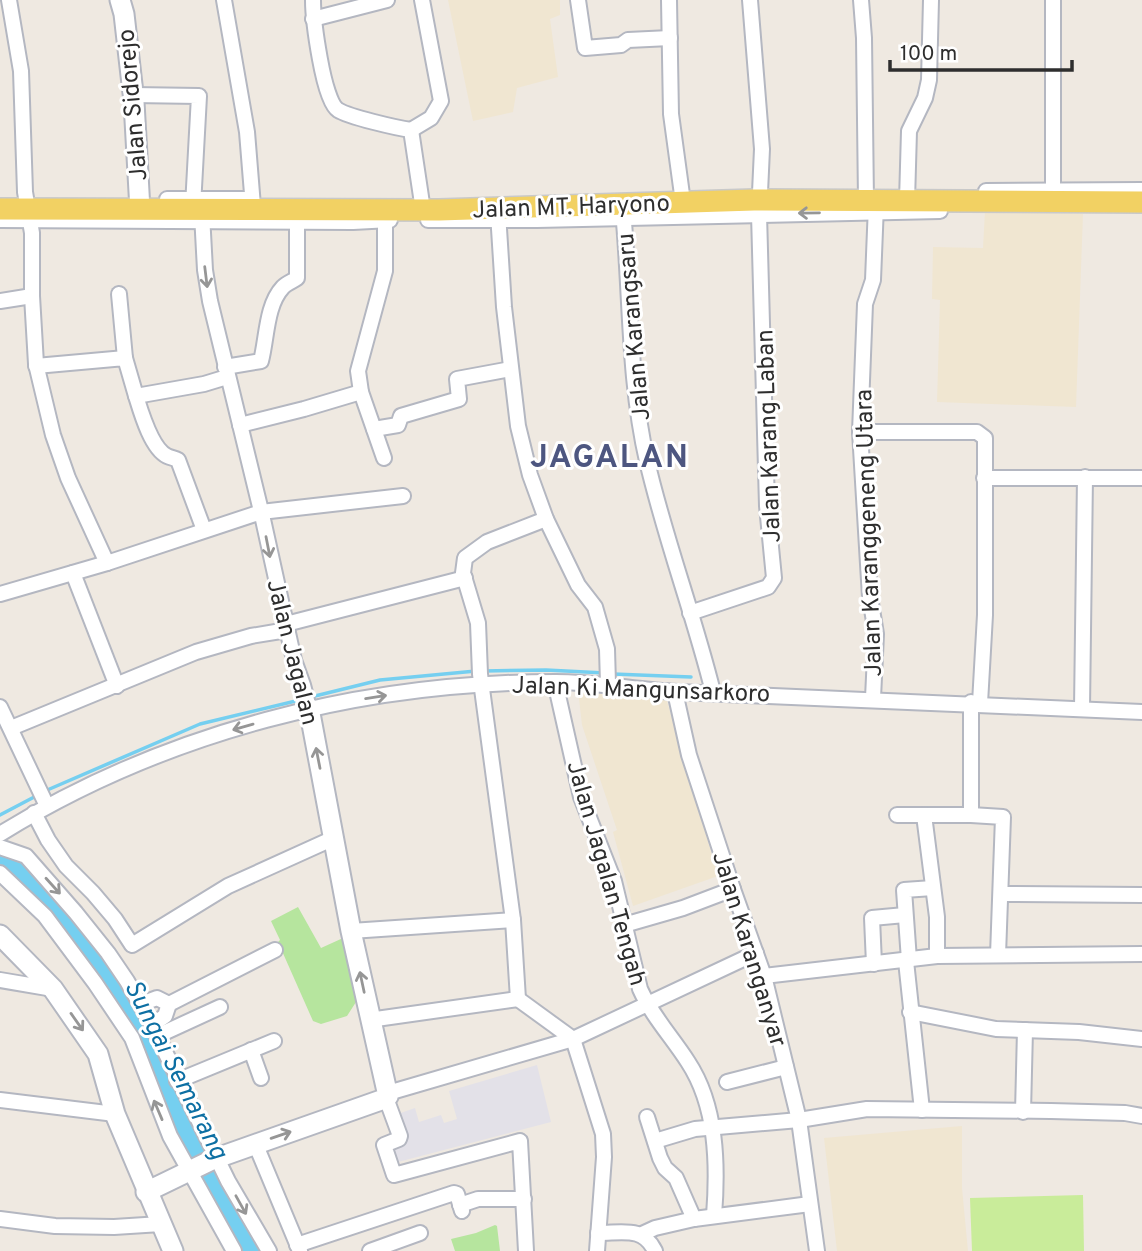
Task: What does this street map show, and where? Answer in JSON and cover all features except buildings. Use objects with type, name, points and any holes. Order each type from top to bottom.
[{"type":"main road","name":"Jalan MT. Haryono","points":[[0,209],[83,215],[140,204],[197,210],[297,214],[341,205],[375,215],[431,210],[498,215],[628,206],[682,199],[863,203],[907,197],[976,206],[1016,196],[1046,201],[1128,201]]},
{"type":"street","points":[[9,0],[21,71],[36,366],[68,478],[107,563]]},
{"type":"street","name":"Jalan Sidorejo","points":[[120,0],[133,95],[140,204]]},
{"type":"street","points":[[224,0],[247,132],[245,210],[341,205],[431,210],[760,202]]},
{"type":"street","points":[[313,0],[313,19],[324,78],[335,109],[411,130],[431,118],[442,101],[422,0]]},
{"type":"street","points":[[313,19],[388,0]]},
{"type":"street","points":[[578,0],[585,47],[621,44],[628,40],[670,38]]},
{"type":"street","points":[[669,0],[671,114],[682,199]]},
{"type":"street","name":"Jalan Karang Laban","points":[[690,613],[768,587],[775,578],[766,506],[760,202],[762,149],[750,0]]},
{"type":"street","name":"Jalan Karanggeneng Utara","points":[[862,0],[863,203],[873,280],[865,304],[860,432],[870,597],[876,634],[873,698]]},
{"type":"street","points":[[931,0],[929,80],[925,98],[909,131],[907,197],[1016,196]]},
{"type":"street","points":[[1046,201],[1052,0]]},
{"type":"street","name":"Jalan Jagalan","points":[[133,95],[199,96],[197,210],[206,282],[286,627],[308,705],[351,932],[387,1096]]},
{"type":"street","points":[[411,130],[431,210]]},
{"type":"street","points":[[0,200],[29,209]]},
{"type":"street","points":[[863,203],[976,206]]},
{"type":"street","points":[[0,220],[29,209],[140,204]]},
{"type":"street","name":"Jalan Karangsaru","points":[[628,206],[631,338],[647,460],[690,613],[700,638],[713,692]]},
{"type":"street","points":[[83,215],[197,210]]},
{"type":"street","points":[[136,396],[187,387],[261,361],[266,330],[277,297],[283,287],[297,278],[297,214],[375,215],[385,271],[359,363],[361,392],[384,458]]},
{"type":"street","points":[[498,215],[504,307],[518,426],[530,475],[546,519],[578,585],[595,607],[605,635],[608,677]]},
{"type":"street","points":[[119,293],[125,358],[142,417],[154,442],[167,456],[178,460],[204,530]]},
{"type":"street","points":[[0,301],[32,296]]},
{"type":"street","points":[[36,366],[125,358]]},
{"type":"street","points":[[374,429],[398,425],[401,416],[459,399],[457,379],[511,369]]},
{"type":"street","points":[[240,425],[304,410],[361,392]]},
{"type":"street","points":[[860,432],[980,432],[985,438],[985,615],[976,703],[971,720],[971,815]]},
{"type":"street","points":[[1082,709],[1085,477]]},
{"type":"street","points":[[984,478],[1142,478]]},
{"type":"street","points":[[0,594],[107,563],[261,512],[403,496]]},
{"type":"street","points":[[518,999],[513,920],[481,675],[478,623],[465,578],[465,558],[487,542],[546,519]]},
{"type":"street","points":[[73,573],[117,686]]},
{"type":"street","points":[[11,728],[196,652],[465,578]]},
{"type":"street","name":"Jalan Ki Mangunsarkoro","points":[[1,831],[46,804],[147,758],[210,736],[308,705],[388,695],[481,675],[555,681],[608,677],[675,692],[873,698],[1142,712]]},
{"type":"street","name":"Jalan Jagalan Tengah","points":[[555,681],[581,797],[604,853],[640,989],[647,1004],[693,1070],[701,1088],[712,1126],[715,1152],[714,1216]]},
{"type":"street","name":"Jalan Karanganyar","points":[[675,692],[689,755],[764,976],[799,1121],[817,1251]]},
{"type":"street","points":[[0,706],[46,804]]},
{"type":"street","points":[[34,813],[66,866],[115,919],[132,945],[228,886],[334,838]]},
{"type":"street","points":[[897,815],[1003,817],[998,956]]},
{"type":"street","points":[[924,815],[937,916],[937,956]]},
{"type":"street","points":[[0,846],[26,856],[108,953],[141,1004],[215,1158],[269,1251]]},
{"type":"street","points":[[0,873],[45,916],[127,1029],[137,1048],[170,1136],[234,1251]]},
{"type":"street","points":[[922,1110],[910,1012],[904,890],[933,888]]},
{"type":"street","points":[[624,925],[683,908],[733,889]]},
{"type":"street","points":[[1002,894],[1142,895]]},
{"type":"street","points":[[874,964],[872,918],[905,915]]},
{"type":"street","points":[[351,932],[513,920]]},
{"type":"street","points":[[0,935],[53,989],[98,1054],[115,1114],[173,1251]]},
{"type":"street","points":[[154,1031],[165,1016],[169,1004],[275,950]]},
{"type":"street","points":[[129,1225],[149,1198],[190,1170],[215,1158],[387,1096],[573,1039],[756,953]]},
{"type":"street","points":[[764,976],[937,956],[1142,954]]},
{"type":"street","points":[[0,980],[53,989]]},
{"type":"street","points":[[141,1004],[157,998],[169,1004]]},
{"type":"street","points":[[369,1020],[518,999],[573,1039],[603,1134],[604,1157],[597,1251]]},
{"type":"street","points":[[154,1031],[220,1007]]},
{"type":"street","points":[[910,1012],[996,1029],[1079,1032],[1142,1039]]},
{"type":"street","points":[[1023,1112],[1025,1030]]},
{"type":"street","points":[[177,1081],[274,1041]]},
{"type":"street","points":[[251,1051],[261,1078]]},
{"type":"street","points":[[727,1082],[786,1067]]},
{"type":"street","points":[[387,1096],[400,1136],[399,1139],[384,1145],[393,1174],[520,1141],[526,1251]]},
{"type":"street","points":[[0,1100],[115,1114]]},
{"type":"street","points":[[655,1141],[712,1126],[799,1121],[867,1109],[934,1108],[1125,1113],[1142,1116]]},
{"type":"street","points":[[647,1117],[665,1168],[676,1178],[694,1219]]},
{"type":"street","points":[[255,1143],[298,1248],[454,1193],[461,1208],[478,1199],[524,1199]]},
{"type":"street","points":[[598,1233],[642,1234],[655,1228],[694,1219],[810,1204]]},
{"type":"street","points":[[0,1219],[55,1226],[114,1227],[161,1224]]},
{"type":"street","points":[[370,1251],[420,1233]]},
{"type":"street","points":[[642,1234],[648,1238],[655,1251]]},
{"type":"shaded area","points":[[448,0],[560,0],[560,15],[550,19],[558,77],[517,88],[513,112],[473,121]]},
{"type":"shaded area","points":[[985,211],[1083,214],[1076,407],[937,402],[940,300],[932,299],[933,247],[983,248]]},
{"type":"shaded area","points":[[578,690],[666,698],[718,876],[633,906],[613,832],[617,830],[582,725]]},
{"type":"shaded area","points":[[537,1065],[551,1122],[394,1163],[389,1144],[405,1137],[398,1114],[415,1108],[419,1122],[441,1115],[444,1123],[457,1119],[449,1091]]},
{"type":"shaded area","points":[[962,1126],[962,1188],[968,1251],[837,1251],[824,1138]]},
{"type":"green space","points":[[298,907],[321,948],[343,938],[356,1002],[347,1016],[321,1024],[313,1021],[271,921]]},
{"type":"green space","points":[[1083,1195],[1084,1251],[972,1251],[970,1198]]},
{"type":"green space","points":[[495,1225],[500,1251],[455,1251],[451,1239]]},
{"type":"water","points":[[0,838],[67,907],[131,995],[265,1251],[238,1251],[172,1127],[136,1030],[61,924],[0,864]]},
{"type":"waterway","points":[[311,697],[380,680],[476,671]]},
{"type":"waterway","points":[[484,671],[605,673]]},
{"type":"waterway","points":[[613,674],[691,677]]},
{"type":"waterway","points":[[45,791],[200,724],[304,699]]},
{"type":"waterway","points":[[0,815],[38,795]]},
{"type":"district","name":"JAGALAN","points":[[610,456]]},
{"type":"water label","name":"Sungai Semarang","points":[[177,1069]]}]
